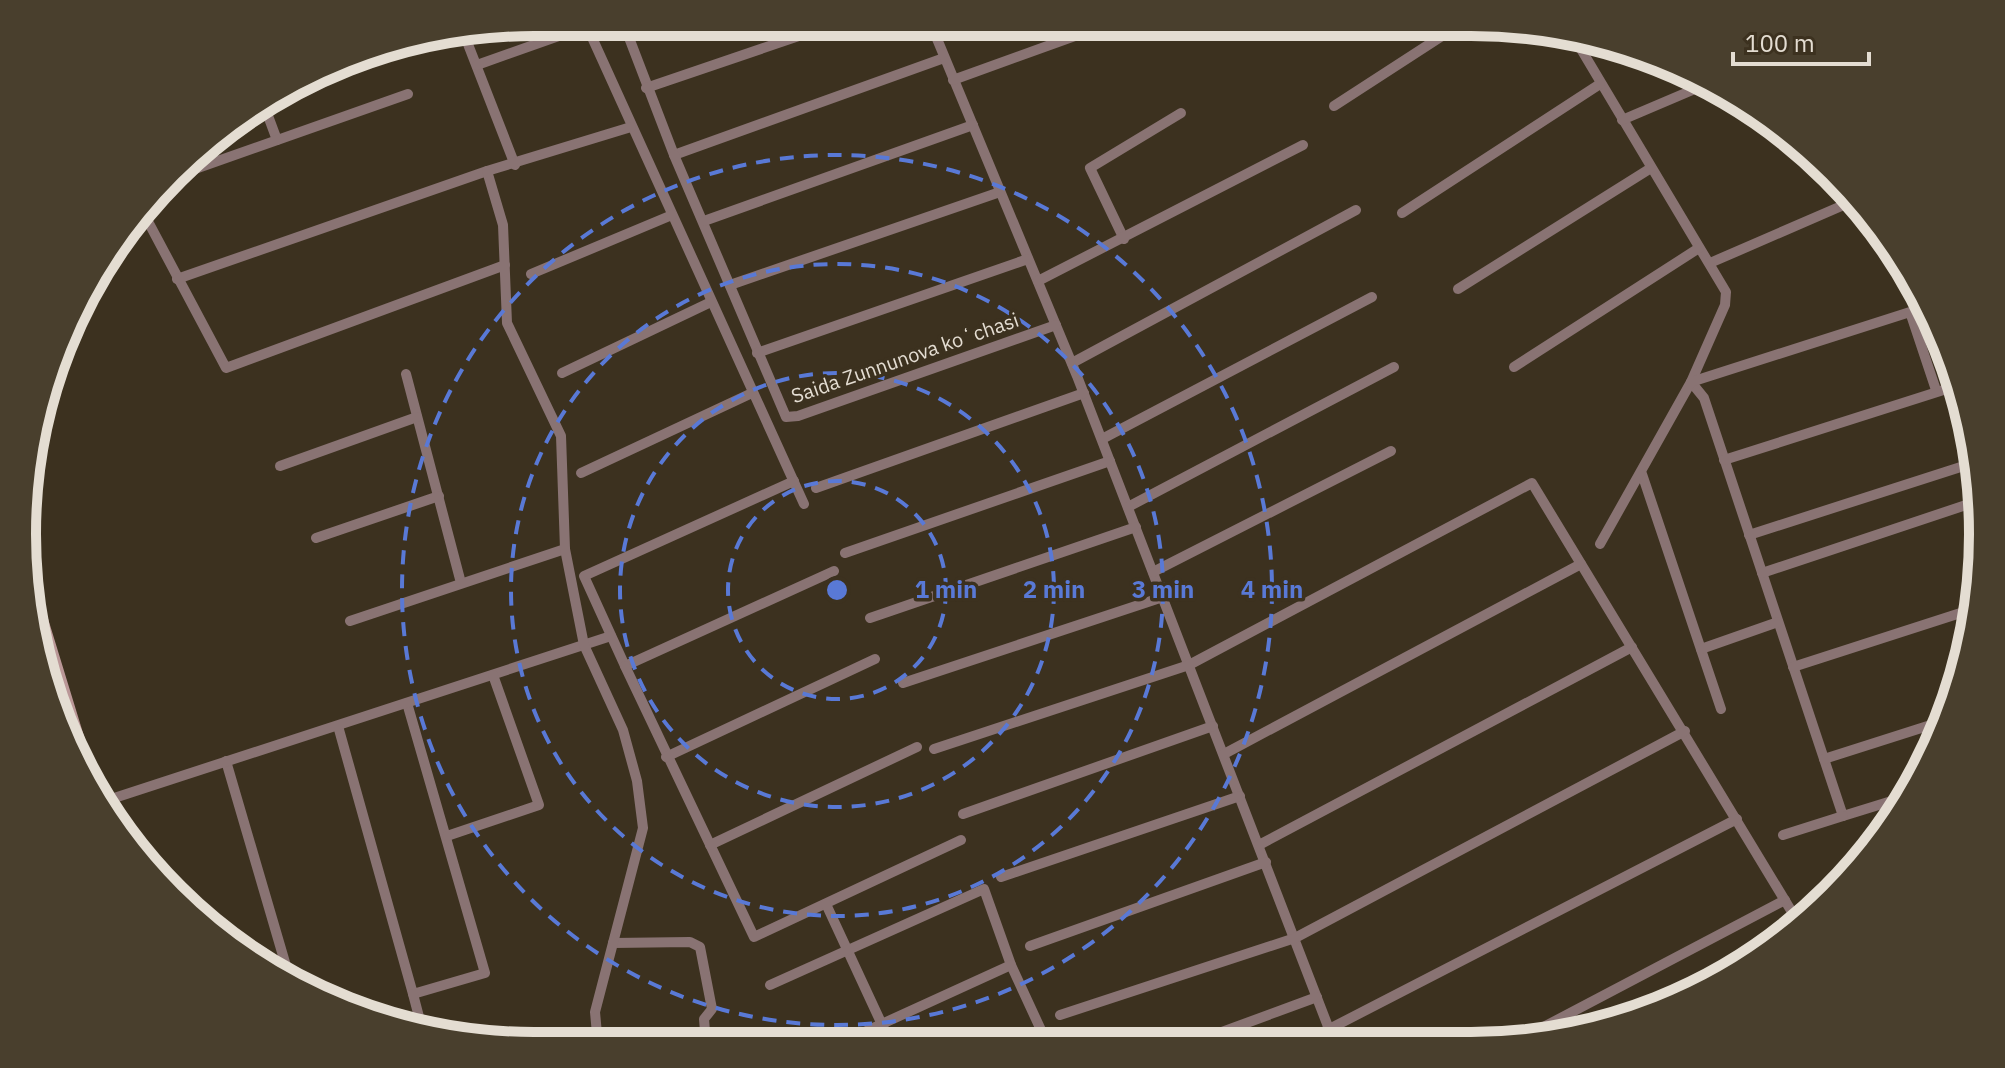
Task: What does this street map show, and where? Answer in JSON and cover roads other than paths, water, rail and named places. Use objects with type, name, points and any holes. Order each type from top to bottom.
[{"type":"street","points":[[477,65],[554,36]]},
{"type":"street","points":[[591,36],[804,504]]},
{"type":"street","points":[[628,36],[646,88],[757,353],[1028,259]]},
{"type":"street","points":[[646,88],[799,36]]},
{"type":"street","points":[[935,36],[1084,393],[1330,1030]]},
{"type":"street","points":[[953,80],[1067,36]]},
{"type":"street","points":[[1334,106],[1442,36]]},
{"type":"street","points":[[467,40],[515,165]]},
{"type":"street","points":[[1580,49],[1726,292],[1725,305],[1691,382],[1600,544]]},
{"type":"street","points":[[674,155],[944,58]]},
{"type":"street","points":[[1402,213],[1600,84]]},
{"type":"street","points":[[1622,120],[1695,89]]},
{"type":"street","points":[[197,168],[408,94]]},
{"type":"street","points":[[1124,239],[1090,168],[1181,113]]},
{"type":"street","points":[[267,114],[277,140]]},
{"type":"street","points":[[704,221],[973,125]]},
{"type":"street","points":[[177,279],[487,171],[515,165],[631,127]]},
{"type":"street","points":[[1038,281],[1303,145]]},
{"type":"street","points":[[1458,289],[1651,168]]},
{"type":"street","points":[[487,171],[503,225],[507,323],[561,436],[565,549],[584,645],[623,730],[637,781],[643,828],[595,1012],[597,1032]]},
{"type":"street","points":[[730,285],[1000,192]]},
{"type":"street","points":[[1710,263],[1844,205]]},
{"type":"street","points":[[1072,363],[1356,210]]},
{"type":"street","points":[[531,274],[672,215]]},
{"type":"street","points":[[148,221],[226,368],[505,265]]},
{"type":"street","points":[[1514,367],[1699,248]]},
{"type":"street","points":[[1102,439],[1372,297]]},
{"type":"street","points":[[562,373],[711,302]]},
{"type":"street","points":[[1691,382],[1915,310],[1936,390]]},
{"type":"street","name":"Saida Zunnunova koʻchasi","points":[[757,353],[782,413],[798,416],[1056,325]]},
{"type":"street","points":[[1128,507],[1394,367]]},
{"type":"street","points":[[406,374],[461,583]]},
{"type":"street","points":[[1691,382],[1704,398],[1843,816]]},
{"type":"street","points":[[1724,460],[1946,385]]},
{"type":"street","points":[[581,473],[752,393]]},
{"type":"street","points":[[816,488],[1084,393]]},
{"type":"street","points":[[280,466],[417,417]]},
{"type":"street","points":[[1153,572],[1391,451]]},
{"type":"street","points":[[845,553],[1110,461]]},
{"type":"street","points":[[1749,535],[1964,466]]},
{"type":"street","points":[[1642,474],[1721,709]]},
{"type":"street","points":[[794,481],[584,576],[666,757],[754,937],[961,840]]},
{"type":"street","points":[[934,749],[1189,665],[1532,483],[1793,913]]},
{"type":"street","points":[[316,538],[439,496]]},
{"type":"street","points":[[1762,573],[1968,504]]},
{"type":"street","points":[[870,618],[1136,527]]},
{"type":"street","points":[[350,621],[565,549]]},
{"type":"street","points":[[1224,754],[1581,564]]},
{"type":"street","points":[[625,666],[834,571]]},
{"type":"street","points":[[903,683],[1163,597]]},
{"type":"street","points":[[1793,667],[1962,612]]},
{"type":"street","points":[[1701,649],[1778,622]]},
{"type":"street","points":[[112,799],[611,636]]},
{"type":"street","points":[[1259,845],[1632,647]]},
{"type":"street","points":[[666,757],[875,659]]},
{"type":"street","points":[[447,836],[539,805],[493,675]]},
{"type":"street","points":[[407,703],[485,973],[413,994]]},
{"type":"street","points":[[1824,759],[1931,725]]},
{"type":"street","points":[[338,726],[419,1018]]},
{"type":"street","points":[[963,814],[1213,726]]},
{"type":"street","points":[[1060,1015],[1295,938],[1685,731]]},
{"type":"street","points":[[710,845],[917,747]]},
{"type":"street","points":[[226,761],[286,965]]},
{"type":"street","points":[[1001,877],[1240,796]]},
{"type":"street","points":[[1783,835],[1891,801]]},
{"type":"street","points":[[1326,1032],[1737,819]]},
{"type":"street","points":[[1030,946],[1266,862]]},
{"type":"street","points":[[770,985],[984,889],[1011,965],[1040,1032]]},
{"type":"street","points":[[1545,1026],[1785,900]]},
{"type":"street","points":[[826,904],[886,1032]]},
{"type":"street","points":[[613,943],[690,942],[700,947],[712,1009],[704,1019],[705,1032]]},
{"type":"street","points":[[863,1032],[1011,965]]},
{"type":"street","points":[[1222,1032],[1317,997]]}]
